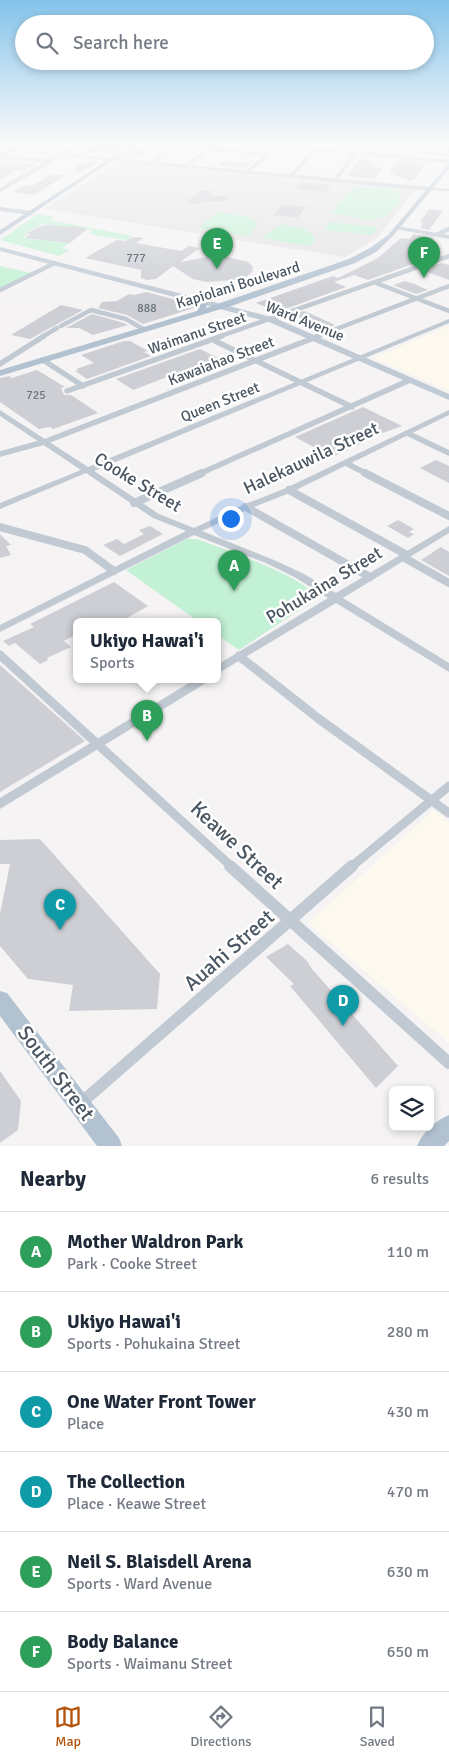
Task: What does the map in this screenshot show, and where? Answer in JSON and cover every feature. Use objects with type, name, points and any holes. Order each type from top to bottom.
[{"type":"main road","points":[[0,233],[54,197]]},
{"type":"main road","name":"Kapiolani Boulevard","points":[[0,373],[220,306],[352,261],[373,250],[397,228],[422,197]]},
{"type":"main road","name":"Ward Avenue","points":[[0,248],[272,320],[449,397]]},
{"type":"main road","points":[[192,299],[204,305],[200,312]]},
{"type":"main road","name":"South Street","points":[[0,1000],[111,1146]]},
{"type":"main road","points":[[428,1146],[449,1126]]},
{"type":"street","points":[[0,209],[32,212]]},
{"type":"street","points":[[397,228],[449,237]]},
{"type":"street","points":[[438,234],[449,229]]},
{"type":"street","name":"Waimanu Street","points":[[67,391],[449,256]]},
{"type":"street","points":[[0,290],[54,263]]},
{"type":"street","points":[[376,283],[449,311]]},
{"type":"street","name":"Kawaiahao Street","points":[[0,454],[44,442],[449,286]]},
{"type":"street","points":[[0,364],[84,312],[91,310],[126,319],[143,329]]},
{"type":"street","name":"Queen Street","points":[[0,506],[449,321]]},
{"type":"street","points":[[215,340],[352,407]]},
{"type":"street","points":[[43,360],[83,386]]},
{"type":"street","points":[[134,503],[410,380]]},
{"type":"street","name":"Cooke Street","points":[[0,412],[156,516],[271,562],[300,576],[449,668]]},
{"type":"street","name":"Halekauwila Street","points":[[0,629],[192,532],[246,506],[289,490],[449,412]]},
{"type":"street","points":[[407,433],[449,453]]},
{"type":"street","points":[[346,463],[449,516]]},
{"type":"street","points":[[289,490],[449,583]]},
{"type":"street","points":[[246,506],[370,577]]},
{"type":"street","points":[[0,527],[84,550],[114,570]]},
{"type":"street","name":"Pohukaina Street","points":[[221,667],[449,529]]},
{"type":"street","name":"Keawe Street","points":[[0,655],[292,920],[370,995],[449,1063]]},
{"type":"street","points":[[239,656],[319,719],[449,813]]},
{"type":"street","points":[[0,804],[197,683]]},
{"type":"street","name":"Auahi Street","points":[[80,1104],[379,843],[449,786]]},
{"type":"shaded area","points":[[63,197],[409,197],[377,238],[345,257],[45,209]]},
{"type":"shaded area","points":[[449,326],[449,391],[373,358],[404,345]]},
{"type":"shaded area","points":[[434,810],[449,822],[449,1043],[308,923]]},
{"type":"green space","points":[[343,197],[402,197],[387,215],[379,219],[362,219],[331,213]]},
{"type":"green space","points":[[218,212],[249,217],[257,221],[257,226],[248,236],[198,228]]},
{"type":"green space","points":[[38,214],[54,217],[50,220],[132,236],[126,240],[89,234],[93,230],[43,224],[25,233],[28,234],[23,238],[70,243],[61,248],[70,250],[59,256],[0,240]]},
{"type":"green space","points":[[329,222],[377,227],[373,235],[324,230]]},
{"type":"green space","points":[[281,224],[305,229],[314,236],[314,242],[308,246],[262,238]]},
{"type":"green space","points":[[0,266],[31,273],[0,288]]},
{"type":"green space","points":[[187,539],[197,539],[282,573],[310,591],[316,599],[239,650],[221,638],[221,618],[193,618],[126,570]]},
{"type":"building","points":[[192,197],[229,197],[224,202],[203,201],[199,204],[186,203]]},
{"type":"building","points":[[282,205],[306,207],[297,218],[274,215]]},
{"type":"building","points":[[429,209],[443,211],[429,230],[421,228],[423,222],[420,222]]},
{"type":"building","points":[[44,225],[87,229],[70,243],[25,238],[30,234],[26,233]]},
{"type":"building","points":[[414,234],[435,238],[420,251],[441,254],[368,280],[354,275],[334,282],[346,287],[277,312],[256,303],[333,276],[338,278],[378,258],[401,238],[409,239]]},
{"type":"building","points":[[133,237],[144,238],[136,243],[181,251],[189,246],[200,248],[180,262],[213,256],[227,257],[248,262],[253,267],[252,272],[246,277],[235,280],[206,282],[193,279],[173,266],[156,279],[147,280],[141,278],[141,270],[85,258],[117,240],[125,241]]},
{"type":"building","points":[[442,263],[449,265],[449,280],[422,270]]},
{"type":"building","points":[[405,281],[428,290],[416,294],[393,285]]},
{"type":"building","points":[[146,292],[197,307],[143,324],[127,315],[98,308],[102,302],[117,301],[129,294],[135,295]]},
{"type":"building","points":[[61,305],[83,310],[30,339],[11,335]]},
{"type":"building","points":[[304,311],[335,325],[325,329],[293,315]]},
{"type":"building","points":[[92,314],[128,325],[93,335],[79,328],[66,328]]},
{"type":"building","points":[[124,341],[130,341],[148,351],[144,352],[151,356],[87,379],[75,371],[94,363],[81,355]]},
{"type":"building","points":[[200,349],[218,358],[186,370],[196,376],[196,378],[184,383],[176,382],[167,377],[133,390],[116,379]]},
{"type":"building","points":[[37,370],[65,387],[61,388],[64,395],[71,395],[98,413],[53,429],[50,427],[39,429],[0,402],[0,378],[9,376],[12,378]]},
{"type":"building","points":[[363,407],[402,426],[360,441],[363,443],[332,457],[295,437]]},
{"type":"building","points":[[436,460],[449,466],[449,483],[420,468]]},
{"type":"building","points":[[398,520],[414,529],[409,532],[414,534],[408,538],[387,526]]},
{"type":"building","points":[[150,526],[163,534],[120,556],[103,545],[117,539],[124,544],[144,534],[139,530]]},
{"type":"building","points":[[0,534],[11,545],[6,546],[11,555],[0,558]]},
{"type":"building","points":[[441,547],[449,552],[449,576],[421,560]]},
{"type":"building","points":[[114,582],[148,606],[127,618],[73,618],[73,636],[64,641],[71,647],[47,658],[48,660],[40,664],[15,643],[9,646],[3,641],[34,627],[30,624]]},
{"type":"building","points":[[0,665],[85,741],[0,792]]},
{"type":"building","points":[[40,839],[160,974],[157,1009],[69,1011],[73,985],[28,979],[0,946],[0,914],[10,864],[0,864],[0,840]]},
{"type":"building","points":[[288,944],[307,961],[398,1066],[376,1088],[290,986],[294,984],[266,957]]},
{"type":"building","points":[[0,1071],[21,1101],[18,1130],[0,1143]]},
{"type":"place","name":"Neil S. Blaisdell Arena","points":[[217,269]]},
{"type":"place","name":"Body Balance","points":[[424,278]]},
{"type":"place","name":"Mother Waldron Park","points":[[234,591]]},
{"type":"place","name":"Ukiyo Hawai'i","points":[[147,741]]},
{"type":"place","name":"One Water Front Tower","points":[[60,930]]},
{"type":"place","name":"The Collection","points":[[343,1026]]}]
